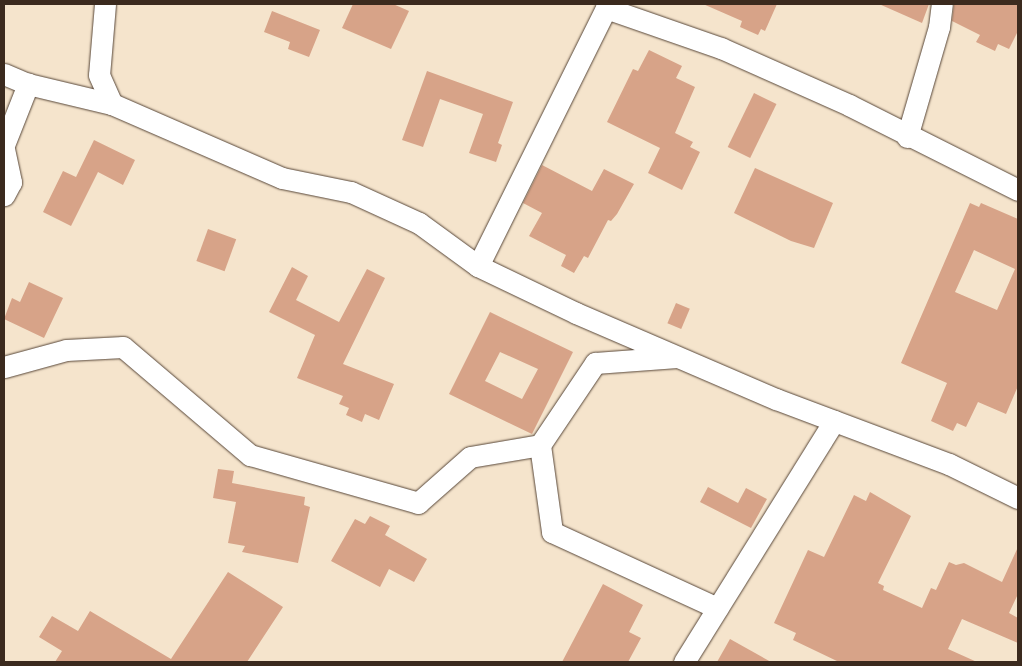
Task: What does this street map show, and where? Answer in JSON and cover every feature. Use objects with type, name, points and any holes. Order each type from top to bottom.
[{"type":"street","points":[[105,4],[99,75],[112,104]]},
{"type":"street","points":[[907,137],[939,27],[942,4]]},
{"type":"street","points":[[478,266],[607,6],[722,48],[849,106],[907,137],[1018,190]]},
{"type":"street","points":[[4,74],[28,84],[112,104],[282,178],[359,196],[419,223],[478,266],[576,313],[776,399],[949,464],[1018,498]]},
{"type":"street","points":[[4,195],[10,182],[4,147],[28,84]]},
{"type":"street","points":[[4,367],[66,350],[123,347],[250,455],[418,503],[470,457],[540,445]]},
{"type":"street","points":[[682,357],[595,362],[540,445],[552,532],[717,608]]},
{"type":"street","points":[[684,662],[834,421]]},
{"type":"building","points":[[353,4],[393,4],[409,11],[391,49],[342,28]]},
{"type":"building","points":[[703,4],[777,4],[765,31],[761,29],[758,35],[740,27],[742,21]]},
{"type":"building","points":[[879,4],[929,4],[922,23]]},
{"type":"building","points":[[954,4],[1018,4],[1018,31],[1009,49],[998,44],[995,51],[976,42],[980,35],[952,21]]},
{"type":"building","points":[[272,11],[320,30],[309,57],[288,49],[290,42],[264,32]]},
{"type":"building","points":[[649,50],[682,66],[676,78],[695,87],[675,133],[693,142],[690,147],[700,152],[682,190],[648,173],[660,148],[607,122],[633,69],[638,71]]},
{"type":"building","points":[[427,71],[513,102],[498,143],[502,145],[496,162],[469,153],[483,114],[440,99],[423,147],[402,140]]},
{"type":"building","points":[[754,93],[776,104],[750,158],[728,147]]},
{"type":"building","points":[[94,140],[135,160],[123,185],[98,172],[71,226],[43,212],[63,171],[76,177]]},
{"type":"building","points":[[542,165],[592,191],[604,169],[634,184],[617,214],[611,221],[608,220],[588,258],[584,256],[574,273],[561,266],[566,255],[529,236],[542,213],[523,203]]},
{"type":"building","points":[[755,168],[833,203],[814,248],[791,241],[734,213]]},
{"type":"building","points":[[970,203],[979,207],[981,203],[1018,219],[1018,386],[1006,414],[978,402],[966,427],[957,423],[953,431],[931,421],[947,383],[901,363]],"holes":[[[974,250],[1015,269],[997,310],[955,292]]]},
{"type":"building","points":[[208,229],[236,239],[225,271],[196,261]]},
{"type":"building","points":[[292,267],[308,276],[296,300],[339,322],[367,269],[385,278],[343,364],[394,384],[379,420],[365,414],[362,422],[346,415],[349,408],[339,404],[343,396],[297,378],[315,335],[269,312]]},
{"type":"building","points":[[29,282],[63,298],[44,338],[4,319],[12,298],[20,302]]},
{"type":"building","points":[[676,303],[690,309],[681,329],[667,323]]},
{"type":"building","points":[[490,312],[573,352],[532,434],[449,394]],"holes":[[[500,352],[538,369],[522,399],[485,381]]]},
{"type":"building","points":[[218,469],[234,471],[232,483],[305,497],[304,505],[310,507],[298,563],[242,552],[245,546],[228,543],[236,502],[213,498]]},
{"type":"building","points":[[708,487],[738,503],[746,488],[767,499],[751,528],[700,502]]},
{"type":"building","points":[[870,492],[911,516],[878,583],[884,586],[883,590],[922,608],[931,588],[936,590],[949,562],[956,565],[964,563],[1002,582],[1018,547],[1018,594],[1009,613],[1018,618],[1018,643],[962,619],[948,649],[977,662],[839,662],[793,640],[796,633],[774,623],[808,550],[824,557],[854,495],[866,501]]},
{"type":"building","points":[[370,516],[390,526],[385,535],[427,559],[414,582],[389,569],[380,587],[331,561],[355,519],[365,524]]},
{"type":"building","points":[[228,572],[283,607],[247,662],[55,662],[62,651],[39,637],[52,616],[78,631],[90,611],[171,659]]},
{"type":"building","points":[[603,584],[643,605],[629,632],[641,638],[628,662],[562,662]]},
{"type":"building","points":[[730,639],[771,662],[717,662]]}]
